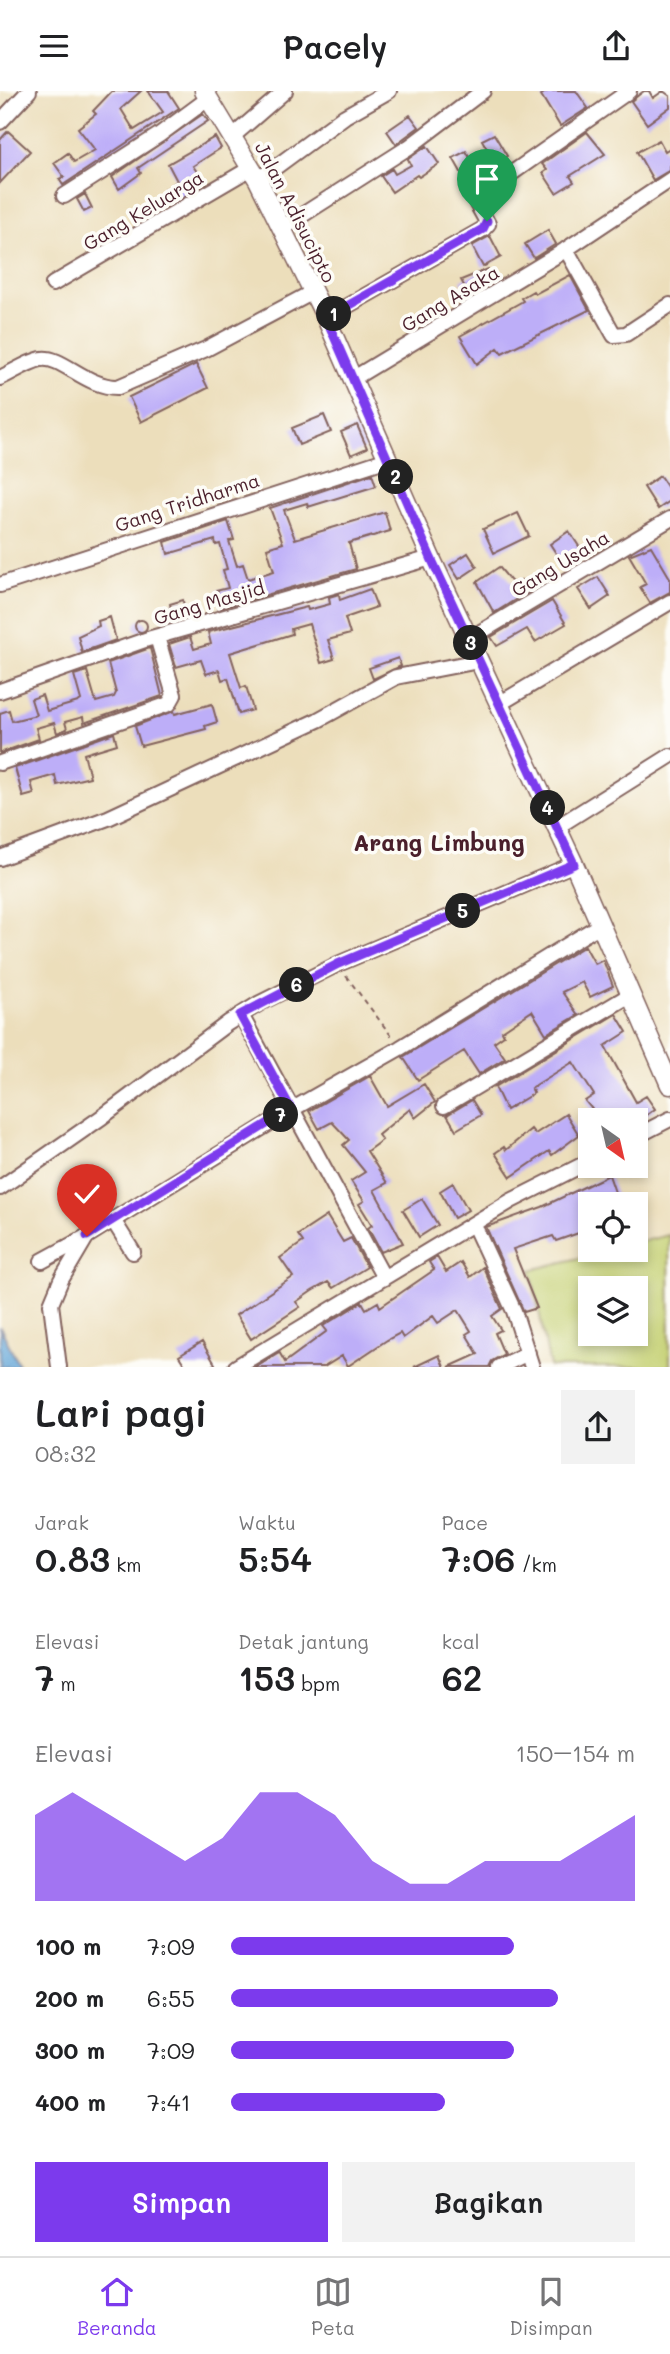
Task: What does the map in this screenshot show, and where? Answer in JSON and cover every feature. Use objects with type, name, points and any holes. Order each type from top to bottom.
[{"type":"main road","name":"Jalan Adisucipto","points":[[206,94],[255,174],[326,318],[431,558],[574,864],[670,1085]]},
{"type":"street","points":[[0,122],[29,91]]},
{"type":"street","points":[[233,136],[285,91]]},
{"type":"street","name":"Gang Keluarga","points":[[53,284],[255,174],[389,91]]},
{"type":"street","points":[[282,228],[409,147],[483,91]]},
{"type":"street","points":[[326,318],[483,229],[488,224],[477,204],[478,197],[629,91]]},
{"type":"street","points":[[64,196],[159,135],[206,94]]},
{"type":"street","name":"Gang Asaka","points":[[354,378],[566,250],[670,180]]},
{"type":"street","points":[[566,250],[614,335],[626,334],[670,305]]},
{"type":"street","points":[[0,378],[41,359],[54,359],[92,383],[118,387],[206,349],[313,292]]},
{"type":"street","name":"Gang Tridharma","points":[[0,585],[388,459]]},
{"type":"street","name":"Gang Usaha","points":[[469,639],[670,519]]},
{"type":"street","name":"Gang Masjid","points":[[0,691],[157,637],[431,558]]},
{"type":"street","points":[[499,704],[670,602]]},
{"type":"street","points":[[0,763],[169,704],[174,695],[157,637]]},
{"type":"street","points":[[0,858],[108,818],[318,720],[396,677],[479,661]]},
{"type":"street","points":[[557,827],[670,757]]},
{"type":"street","points":[[0,1188],[240,1015],[338,964],[574,864]]},
{"type":"street","points":[[42,1261],[87,1236],[291,1109],[400,1048],[600,925]]},
{"type":"street","points":[[444,1106],[630,995]]},
{"type":"street","points":[[240,1015],[384,1278]]},
{"type":"street","points":[[648,1130],[670,1119]]},
{"type":"street","points":[[236,1367],[512,1201],[578,1167]]},
{"type":"street","points":[[113,1220],[133,1252]]},
{"type":"street","points":[[474,1225],[514,1311],[530,1360],[499,1367]]},
{"type":"street","points":[[58,1367],[51,1304],[61,1280],[87,1236]]},
{"type":"path","points":[[338,964],[400,1048]]},
{"type":"green space","points":[[669,1235],[670,1367],[550,1367],[531,1270],[578,1258],[578,1262],[648,1262],[648,1240]]},
{"type":"water","points":[[0,1327],[20,1367],[0,1367]]},
{"type":"building","points":[[112,91],[141,91],[121,109],[134,130],[163,112],[148,91],[168,91],[179,108],[63,185],[59,179],[64,177],[54,163],[68,153],[74,162],[95,150],[78,128],[96,114],[93,111]]},
{"type":"building","points":[[548,91],[576,91],[588,108],[560,126],[541,95]]},
{"type":"building","points":[[644,91],[649,91],[653,98],[663,91],[670,96],[670,107],[647,124],[631,101]]},
{"type":"building","points":[[203,114],[208,121],[138,168],[141,173],[119,189],[112,177]]},
{"type":"building","points":[[410,115],[419,127],[396,144],[387,131]]},
{"type":"building","points":[[8,131],[30,151],[0,183],[0,140]]},
{"type":"building","points":[[587,132],[605,154],[570,176],[574,182],[556,193],[543,173],[547,170],[542,164]]},
{"type":"building","points":[[494,134],[507,156],[495,163],[482,140]]},
{"type":"building","points":[[215,137],[221,148],[193,166],[202,179],[186,190],[188,194],[172,203],[163,191],[177,181],[168,164]]},
{"type":"building","points":[[659,140],[665,151],[670,148],[670,170],[653,180],[637,152]]},
{"type":"building","points":[[427,146],[439,164],[392,192],[381,176],[392,169],[395,174],[411,165],[408,159]]},
{"type":"building","points":[[466,151],[479,173],[466,181],[453,158]]},
{"type":"building","points":[[85,194],[92,208],[84,212],[77,199]]},
{"type":"building","points":[[548,230],[556,244],[534,258],[525,244]]},
{"type":"building","points":[[490,236],[501,257],[483,267],[472,246]]},
{"type":"building","points":[[488,269],[494,282],[470,297],[461,280]]},
{"type":"building","points":[[570,275],[589,310],[502,353],[498,348],[477,364],[460,336],[523,301],[521,298],[533,291],[535,294]]},
{"type":"building","points":[[196,364],[208,388],[141,422],[129,397]]},
{"type":"building","points":[[324,415],[331,432],[299,445],[292,428]]},
{"type":"building","points":[[357,425],[367,448],[351,455],[341,432]]},
{"type":"building","points":[[372,474],[376,486],[308,507],[307,503],[284,510],[295,539],[385,512],[390,531],[349,543],[356,569],[221,608],[216,591],[228,588],[223,570],[227,569],[220,544],[216,545],[215,540],[168,554],[165,542],[228,521],[234,540],[229,541],[237,566],[243,564],[248,579],[274,571],[267,548],[283,543],[270,508]]},
{"type":"building","points":[[660,476],[670,491],[670,501],[658,509],[644,487]]},
{"type":"building","points":[[518,513],[529,536],[494,553],[483,529]]},
{"type":"building","points":[[569,531],[582,551],[563,564],[550,544]]},
{"type":"building","points":[[651,546],[670,578],[670,592],[650,603],[640,587],[646,584],[629,555]]},
{"type":"building","points":[[468,553],[477,567],[459,579],[450,565]]},
{"type":"building","points":[[499,567],[514,585],[521,580],[528,592],[494,613],[477,582]]},
{"type":"building","points":[[598,577],[610,596],[591,609],[578,589]]},
{"type":"building","points":[[370,589],[377,607],[345,618],[350,634],[328,640],[334,659],[321,663],[309,624],[291,629],[292,634],[230,653],[241,688],[246,686],[253,710],[239,714],[228,678],[222,680],[219,670],[206,674],[201,660],[176,667],[169,644],[190,637],[194,649],[211,644],[208,632],[307,607],[308,610],[330,604],[329,597],[339,594],[340,600]]},
{"type":"building","points":[[183,600],[185,618],[173,622],[170,604]]},
{"type":"building","points":[[552,601],[566,624],[535,642],[527,629],[497,646],[491,637]]},
{"type":"building","points":[[110,617],[116,640],[82,652],[78,636],[99,626],[98,621]]},
{"type":"building","points":[[141,620],[147,626],[141,632],[135,626]]},
{"type":"building","points":[[150,648],[162,696],[84,723],[83,717],[65,722],[67,729],[57,733],[54,723],[36,728],[39,739],[0,753],[0,713],[9,710],[12,721],[36,715],[31,699],[42,695],[47,711],[78,702],[81,700],[74,675],[87,671],[96,702],[114,697],[116,693],[108,663]]},
{"type":"building","points":[[398,658],[401,666],[373,679],[369,668]]},
{"type":"building","points":[[212,704],[217,722],[205,726],[206,729],[141,746],[135,726],[174,711],[175,714]]},
{"type":"building","points":[[114,733],[117,744],[84,754],[90,777],[57,785],[55,775],[31,782],[34,794],[23,797],[15,768]]},
{"type":"building","points":[[585,946],[595,964],[603,960],[613,986],[590,997],[582,982],[562,992],[578,1015],[546,1034],[532,1011],[502,1031],[504,1035],[494,1042],[505,1058],[479,1074],[464,1051],[418,1080],[403,1057]]},
{"type":"building","points":[[616,1014],[627,1032],[605,1046],[636,1102],[646,1096],[655,1109],[648,1114],[648,1108],[591,1108],[585,1101],[594,1095],[573,1062],[531,1088],[534,1093],[506,1110],[495,1087]]},
{"type":"building","points":[[370,1076],[387,1106],[424,1084],[435,1102],[415,1118],[410,1109],[378,1135],[382,1140],[367,1151],[387,1183],[374,1190],[403,1243],[381,1252],[368,1228],[372,1225],[359,1204],[364,1201],[351,1181],[365,1172],[343,1145],[349,1140],[332,1122],[319,1129],[309,1111]]},
{"type":"building","points":[[472,1100],[481,1115],[456,1130],[447,1115]]},
{"type":"building","points":[[566,1114],[578,1136],[552,1155],[549,1151],[511,1177],[495,1153],[504,1147],[506,1150],[531,1129],[535,1134]]},
{"type":"building","points":[[603,1178],[610,1178],[615,1192],[578,1192],[578,1233],[556,1241],[553,1236],[513,1249],[537,1308],[524,1312],[486,1227],[542,1207]]},
{"type":"building","points":[[453,1183],[468,1210],[454,1218],[440,1191]]},
{"type":"building","points":[[422,1199],[438,1225],[419,1237],[403,1210]]},
{"type":"building","points":[[327,1216],[343,1242],[351,1238],[367,1267],[333,1288],[328,1282],[312,1291],[296,1302],[300,1307],[251,1339],[236,1315],[293,1277],[280,1258],[303,1242],[298,1235]]},
{"type":"building","points":[[437,1257],[446,1272],[461,1262],[470,1277],[483,1267],[502,1309],[492,1316],[501,1330],[495,1333],[504,1354],[492,1361],[489,1367],[449,1367],[478,1354],[466,1334],[471,1331],[458,1310],[438,1323],[433,1316],[403,1338],[400,1333],[348,1366],[342,1356],[324,1367],[255,1367],[279,1352],[285,1362],[327,1331],[323,1326],[362,1302],[366,1309],[378,1302],[380,1307],[434,1270],[429,1262]]},
{"type":"building","points":[[202,1342],[215,1364],[209,1367],[186,1367],[179,1356]]},
{"type":"building","points":[[439,1355],[444,1367],[414,1367]]},
{"type":"district","name":"Arang Limbung","points":[[439,842]]},
{"type":"route","points":[[87,1236],[291,1109],[240,1015],[338,964],[574,864],[431,558],[326,318],[483,229],[488,224],[487,221]]}]
